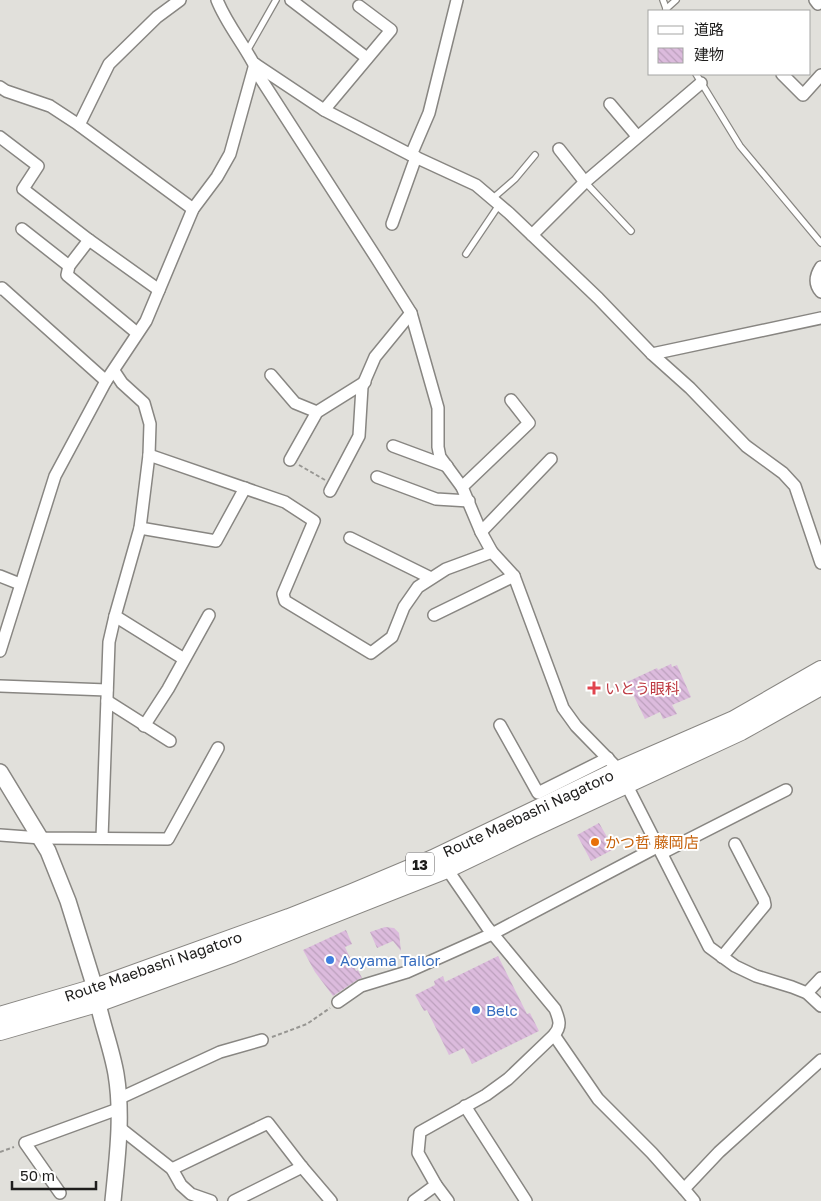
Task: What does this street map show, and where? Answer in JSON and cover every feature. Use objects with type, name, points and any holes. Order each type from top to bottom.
[{"type":"main road","name":"Route Maebashi Nagatoro","points":[[0,1031],[96,995],[433,859],[618,771],[734,720],[821,670]]},
{"type":"main road","name":"Route Maebashi Nagatoro","points":[[0,1016],[96,995],[286,934],[447,869],[618,771],[741,731],[821,686]]},
{"type":"street","points":[[79,125],[109,64],[157,17],[180,0]]},
{"type":"street","points":[[217,0],[221,12],[255,64],[261,80],[411,313],[438,408],[438,447],[440,457],[462,487],[481,532],[492,552],[514,576],[563,708],[576,726],[618,771],[661,849],[709,947],[735,966],[756,976],[792,986],[807,993],[821,1006]]},
{"type":"street","points":[[291,0],[367,58]]},
{"type":"street","points":[[392,224],[413,156],[430,113],[442,56],[458,0]]},
{"type":"street","points":[[815,0],[818,4],[821,2]]},
{"type":"street","points":[[324,110],[391,30],[359,6]]},
{"type":"street","points":[[255,64],[324,110],[413,156],[476,185],[598,298],[746,446],[783,473],[795,486],[821,563]]},
{"type":"street","points":[[0,651],[55,476],[106,382],[146,321],[193,210],[217,177],[230,154],[255,64]]},
{"type":"street","points":[[783,75],[803,94],[821,75]]},
{"type":"street","points":[[532,235],[585,182],[699,77]]},
{"type":"street","points":[[0,87],[6,91],[50,106],[79,125],[193,210]]},
{"type":"street","points":[[610,104],[637,136]]},
{"type":"street","points":[[0,137],[38,166],[23,189],[89,240],[159,290]]},
{"type":"street","points":[[559,149],[585,182]]},
{"type":"street","points":[[22,229],[69,266]]},
{"type":"street","points":[[89,240],[69,266],[67,275],[137,333]]},
{"type":"street","points":[[821,267],[816,274],[816,280],[821,292]]},
{"type":"street","points":[[0,289],[2,288],[106,382]]},
{"type":"street","points":[[332,488],[359,436],[362,387],[375,357],[411,313]]},
{"type":"street","points":[[652,354],[821,318]]},
{"type":"street","points":[[102,838],[109,642],[140,528],[150,424],[144,403],[122,383],[114,371]]},
{"type":"street","points":[[272,375],[295,403],[317,412]]},
{"type":"street","points":[[290,460],[317,412],[365,382]]},
{"type":"street","points":[[462,487],[529,423],[511,400]]},
{"type":"street","points":[[393,446],[447,466]]},
{"type":"street","points":[[148,454],[285,502],[314,522],[283,594],[285,601],[371,653],[392,636],[404,607],[418,587],[446,568],[492,552]]},
{"type":"street","points":[[481,532],[551,459]]},
{"type":"street","points":[[376,477],[436,500],[469,502]]},
{"type":"street","points":[[140,528],[216,541],[245,488]]},
{"type":"street","points":[[350,538],[431,578]]},
{"type":"street","points":[[0,576],[20,584]]},
{"type":"street","points":[[434,615],[514,576]]},
{"type":"street","points":[[144,726],[168,689],[209,615]]},
{"type":"street","points":[[115,616],[184,659]]},
{"type":"street","points":[[0,686],[107,695],[144,726],[170,741]]},
{"type":"street","points":[[500,725],[538,793],[618,771]]},
{"type":"street","points":[[0,835],[41,838],[168,839],[218,748]]},
{"type":"street","points":[[2,780],[41,838],[68,901],[96,995],[116,1074],[120,1128],[113,1201]]},
{"type":"street","points":[[338,1002],[361,986],[407,972],[492,934],[661,849],[786,790]]},
{"type":"street","points":[[722,957],[765,905],[735,844]]},
{"type":"street","points":[[447,869],[492,934],[554,1010],[560,1021],[557,1032],[508,1079],[486,1095],[420,1132],[418,1153],[436,1185],[448,1201]]},
{"type":"street","points":[[807,993],[821,978]]},
{"type":"street","points":[[554,1035],[598,1099],[652,1153],[694,1201]]},
{"type":"street","points":[[60,1192],[25,1143],[118,1104],[220,1052],[262,1040]]},
{"type":"street","points":[[684,1189],[719,1152],[821,1060]]},
{"type":"street","points":[[465,1106],[526,1201]]},
{"type":"street","points":[[172,1169],[268,1123],[302,1168],[331,1201]]},
{"type":"street","points":[[120,1128],[172,1169],[181,1185],[191,1194],[211,1201]]},
{"type":"street","points":[[234,1201],[302,1168]]},
{"type":"street","points":[[414,1201],[436,1185]]},
{"type":"street","points":[[254,1191],[262,1201]]},
{"type":"lane","points":[[247,52],[276,0]]},
{"type":"lane","points":[[663,0],[667,10],[676,0]]},
{"type":"lane","points":[[699,77],[740,146],[821,243]]},
{"type":"lane","points":[[466,254],[495,202],[535,155]]},
{"type":"lane","points":[[585,182],[631,231]]},
{"type":"path","points":[[290,460],[332,488]]},
{"type":"path","points":[[262,1040],[307,1024],[338,1002]]},
{"type":"path","points":[[0,1152],[25,1143]]},
{"type":"building","points":[[671,664],[672,667],[677,665],[691,697],[672,705],[677,714],[663,719],[660,712],[645,719],[627,682],[657,668],[658,670]]},
{"type":"building","name":"かつ哲 藤岡店","points":[[599,823],[614,849],[591,861],[577,835]]},
{"type":"building","points":[[385,927],[394,928],[399,933],[401,951],[393,941],[377,948],[370,932]]},
{"type":"building","name":"Aoyama Tailor","points":[[346,930],[352,944],[345,947],[356,971],[358,970],[362,978],[333,996],[315,972],[303,950]]},
{"type":"building","points":[[498,956],[527,1014],[530,1013],[539,1031],[472,1064],[464,1048],[449,1055],[427,1010],[424,1011],[415,995],[435,985],[434,981],[443,976],[445,982]]},
{"type":"place","name":"いとう眼科","points":[[594,688]]},
{"type":"place","name":"かつ哲 藤岡店","points":[[595,842]]},
{"type":"place","name":"Aoyama Tailor","points":[[330,960]]},
{"type":"place","name":"Belc","points":[[476,1010]]}]
